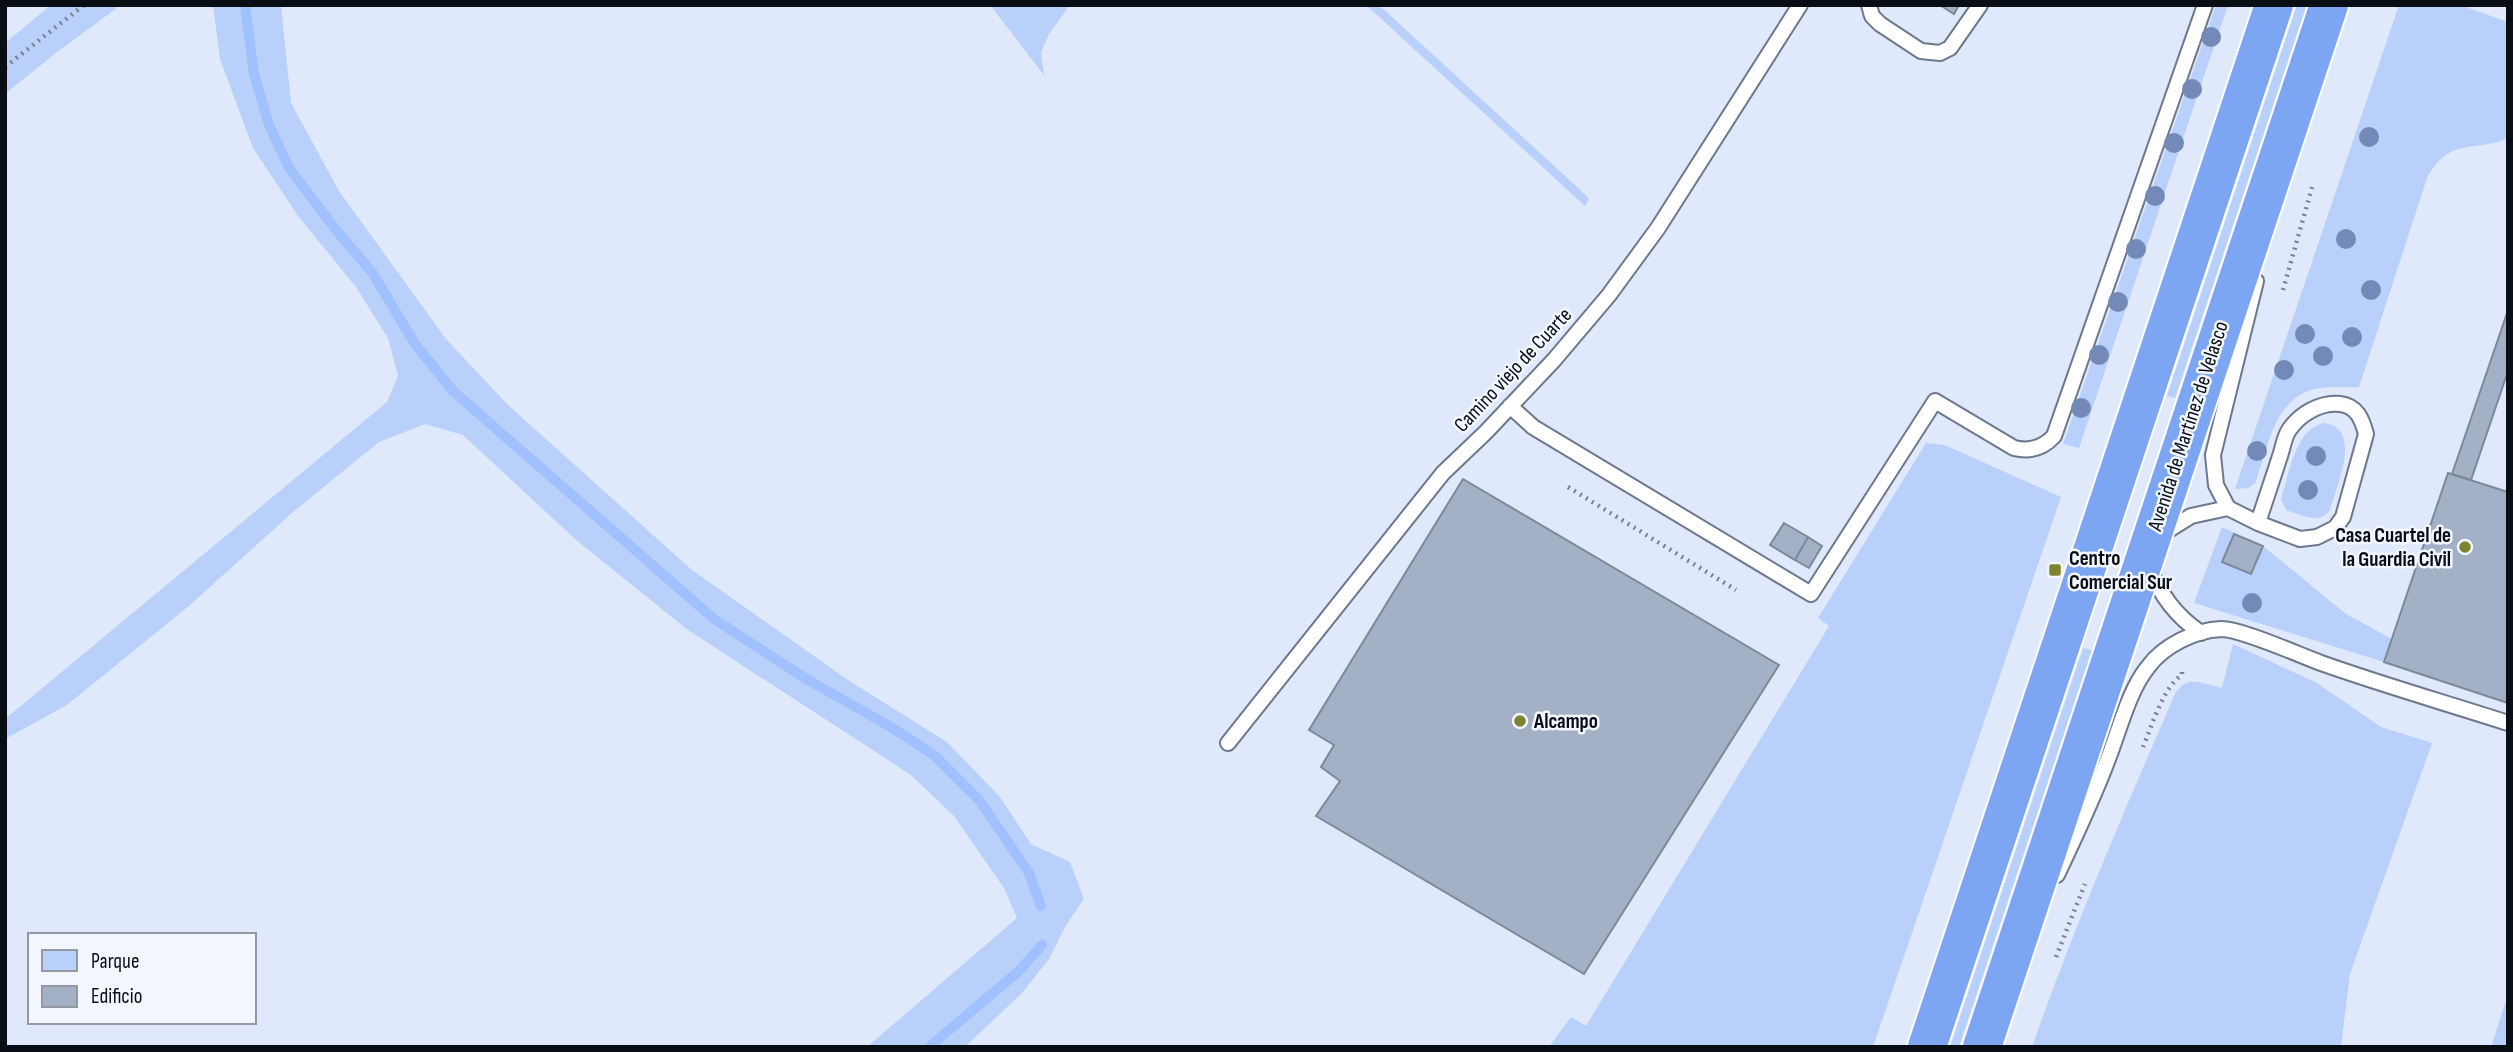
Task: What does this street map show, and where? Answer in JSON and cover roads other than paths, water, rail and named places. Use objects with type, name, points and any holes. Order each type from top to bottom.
[{"type":"highway","points":[[1927,1047],[2274,5]]},
{"type":"highway","name":"Avenida de Martínez de Velasco","points":[[1982,1047],[2329,5]]},
{"type":"lane","name":"Camino viejo de Cuarte","points":[[1228,743],[1443,473],[1573,339],[1634,261],[1800,5]]},
{"type":"lane","points":[[1869,5],[1875,20],[1926,53],[1940,53],[1950,48],[1980,5]]},
{"type":"lane","points":[[1510,406],[1533,427],[1811,594],[1935,401],[2014,448],[2022,450],[2040,447],[2054,436],[2206,5]]},
{"type":"lane","points":[[2266,240],[2309,65]]},
{"type":"lane","points":[[2258,523],[2288,431],[2300,418],[2314,408],[2326,404],[2342,404],[2354,409],[2362,420],[2366,434],[2343,517],[2334,528],[2317,537],[2300,539],[2258,523],[2228,508],[2216,485],[2213,455],[2259,267]]},
{"type":"lane","points":[[2201,634],[2168,602],[2154,580],[2147,549],[2175,524],[2191,516],[2228,508]]},
{"type":"lane","points":[[1994,1009],[2093,798],[2135,690],[2158,654],[2171,646],[2213,630],[2231,630],[2325,664],[2508,723]]},
{"type":"waterway","points":[[245,5],[254,74],[269,125],[289,168],[372,272],[415,344],[453,391],[714,619],[808,680],[934,755],[979,800],[1029,873],[1041,906]]},
{"type":"waterway","points":[[929,1047],[1019,971],[1042,945]]},
{"type":"place","name":"Casa Cuartel de la Guardia Civil","points":[[2465,547]]},
{"type":"place","name":"Centro Comercial Sur","points":[[2055,570]]},
{"type":"place","name":"Alcampo","points":[[1520,721]]}]
